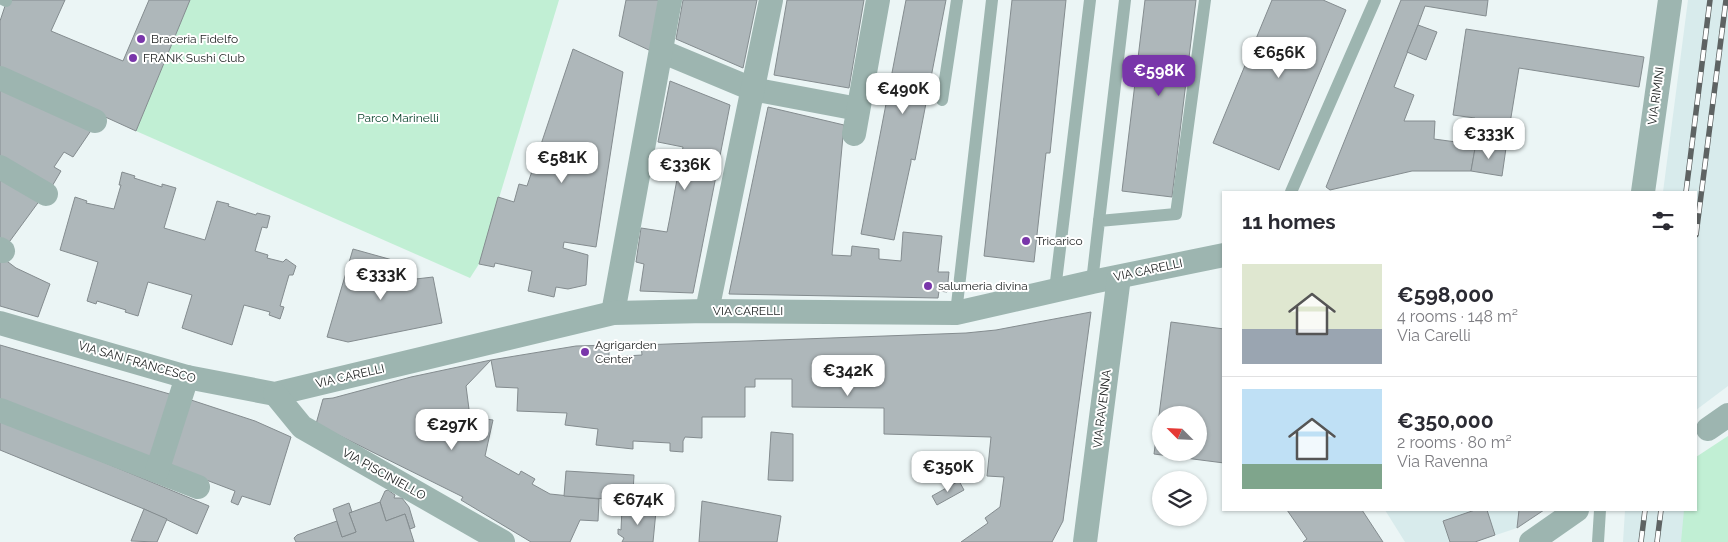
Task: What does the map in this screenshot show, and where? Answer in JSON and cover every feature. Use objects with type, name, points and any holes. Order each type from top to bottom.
[{"type":"street","points":[[613,314],[670,0]]},
{"type":"street","points":[[707,311],[771,0]]},
{"type":"street","points":[[854,134],[878,0]]},
{"type":"street","name":"VIA RIMINI","points":[[1643,191],[1670,0]]},
{"type":"street","points":[[661,51],[752,89],[858,109]]},
{"type":"street","points":[[0,78],[95,121]]},
{"type":"street","points":[[0,167],[46,194]]},
{"type":"street","name":"VIA CARELLI","points":[[275,394],[613,314],[707,311],[956,313],[1055,290],[1222,255]]},
{"type":"street","name":"VIA RAVENNA","points":[[1085,542],[1119,277]]},
{"type":"street","name":"VIA SAN FRANCESCO","points":[[0,323],[186,377],[275,394]]},
{"type":"street","points":[[157,471],[186,377]]},
{"type":"street","name":"VIA PISCINIELLO","points":[[275,394],[302,427],[473,535],[503,542]]},
{"type":"street","points":[[0,410],[198,487]]},
{"type":"street","points":[[1708,429],[1728,415]]},
{"type":"street","points":[[1531,542],[1576,511]]},
{"type":"lane","points":[[942,100],[957,0]]},
{"type":"lane","points":[[956,313],[992,0]]},
{"type":"lane","points":[[1055,290],[1090,0]]},
{"type":"lane","points":[[1092,282],[1125,0]]},
{"type":"lane","points":[[1099,221],[1176,214],[1205,0]]},
{"type":"lane","points":[[1291,191],[1375,0]]},
{"type":"lane","points":[[1598,542],[1600,511]]},
{"type":"shaded area","points":[[1688,0],[1728,0],[1728,386],[1697,409],[1697,191],[1663,191]]},
{"type":"shaded area","points":[[1386,511],[1542,511],[1517,528],[1475,542],[1405,542]]},
{"type":"shaded area","points":[[1625,511],[1685,511],[1682,542],[1623,542]]},
{"type":"green space","name":"Parco Marinelli","points":[[190,0],[559,0],[479,264],[470,278],[136,131]]},
{"type":"green space","points":[[1728,436],[1728,542],[1681,542],[1684,511],[1697,511],[1697,456]]},
{"type":"building","points":[[7,0],[65,0],[51,31],[123,61],[149,0],[190,0],[136,131],[0,69],[0,21]]},
{"type":"building","points":[[626,0],[660,0],[651,51],[619,36]]},
{"type":"building","points":[[683,0],[757,0],[743,68],[676,39]]},
{"type":"building","points":[[787,0],[864,0],[849,88],[774,75]]},
{"type":"building","points":[[906,0],[946,0],[915,160],[911,159],[894,240],[861,234]]},
{"type":"building","points":[[1012,0],[1066,0],[1050,153],[1046,153],[1034,262],[984,256]]},
{"type":"building","points":[[1145,0],[1196,0],[1172,197],[1122,191]]},
{"type":"building","points":[[1272,0],[1323,0],[1346,10],[1279,170],[1213,143]]},
{"type":"building","points":[[1401,0],[1488,0],[1486,16],[1425,6],[1394,87],[1414,95],[1404,121],[1435,121],[1434,139],[1471,144],[1475,118],[1453,115],[1466,29],[1644,57],[1639,87],[1519,68],[1506,148],[1476,143],[1471,171],[1412,171],[1330,190],[1326,187]]},
{"type":"building","points":[[1418,25],[1437,32],[1426,60],[1407,52]]},
{"type":"building","points":[[573,49],[623,72],[596,247],[564,242],[563,248],[588,255],[586,285],[568,289],[556,287],[554,297],[528,291],[532,271],[495,263],[494,267],[479,264],[498,197],[514,202],[519,184],[527,186]]},
{"type":"building","points":[[670,81],[730,105],[693,293],[640,291],[644,264],[636,262],[641,228],[667,232],[670,217],[683,147],[658,142]]},
{"type":"building","points":[[0,86],[92,129],[73,157],[64,152],[54,167],[61,171],[51,188],[0,158]]},
{"type":"building","points":[[768,107],[844,125],[832,255],[851,256],[852,246],[879,249],[879,259],[901,261],[903,232],[942,236],[938,272],[949,272],[947,292],[939,291],[938,298],[729,294]]},
{"type":"building","points":[[1476,143],[1506,148],[1502,176],[1471,171]]},
{"type":"building","points":[[122,172],[162,187],[162,184],[176,188],[164,228],[205,240],[217,201],[256,215],[257,213],[270,216],[267,228],[262,227],[255,251],[268,255],[267,258],[283,262],[286,259],[296,266],[293,275],[289,275],[280,306],[284,307],[280,319],[269,315],[270,312],[244,305],[232,345],[182,328],[192,295],[148,282],[138,316],[125,312],[126,310],[97,301],[96,304],[87,301],[98,262],[60,250],[75,197],[87,201],[86,203],[114,209],[121,185],[119,185]]},
{"type":"building","points":[[0,177],[40,200],[7,245],[0,240]]},
{"type":"building","points":[[353,249],[396,261],[390,282],[433,277],[442,323],[348,342],[327,337]]},
{"type":"building","points":[[0,256],[16,268],[50,284],[38,317],[0,306]]},
{"type":"building","points":[[1091,312],[1063,521],[1052,542],[961,542],[988,523],[985,518],[1000,507],[1004,477],[987,476],[991,437],[884,434],[884,408],[792,407],[792,379],[755,379],[755,387],[745,387],[745,417],[702,417],[702,438],[685,437],[683,452],[670,451],[670,443],[633,441],[633,449],[596,445],[598,429],[565,425],[567,413],[517,411],[518,388],[496,387],[491,360],[576,346],[609,345],[609,357],[642,355],[641,345],[966,333],[996,330]]},
{"type":"building","points":[[1171,322],[1222,329],[1222,463],[1208,461],[1208,406],[1160,406]]},
{"type":"building","points":[[0,345],[173,395],[153,459],[0,401]]},
{"type":"building","points":[[491,360],[466,386],[470,417],[493,420],[485,456],[519,475],[521,471],[535,479],[532,484],[550,494],[599,499],[598,521],[580,520],[570,542],[531,542],[461,500],[463,497],[316,424],[323,399],[411,377]]},
{"type":"building","points":[[185,398],[255,421],[291,437],[270,505],[242,496],[238,505],[231,502],[235,491],[167,465]]},
{"type":"building","points":[[0,419],[209,506],[197,534],[144,509],[0,450]]},
{"type":"building","points":[[771,432],[793,434],[793,481],[768,480]]},
{"type":"building","points":[[566,471],[634,475],[632,509],[617,508],[618,497],[607,495],[606,499],[564,496]]},
{"type":"building","points":[[959,481],[964,490],[937,505],[932,496]]},
{"type":"building","points":[[388,490],[395,495],[394,498],[402,498],[409,507],[415,527],[410,529],[405,514],[386,521],[380,502],[385,491]]},
{"type":"building","points":[[702,501],[781,516],[777,542],[699,542]]},
{"type":"building","points":[[380,502],[386,521],[405,514],[414,542],[296,542],[294,538],[297,535],[337,521],[342,537],[356,532],[349,513]]},
{"type":"building","points":[[349,503],[352,512],[349,513],[356,532],[342,537],[333,509]]},
{"type":"building","points":[[622,508],[656,511],[653,542],[622,542],[624,538],[618,534],[618,529],[621,530]]},
{"type":"building","points":[[144,509],[167,519],[157,542],[131,541]]},
{"type":"building","points":[[1288,511],[1363,511],[1383,542],[1303,542],[1307,539]]},
{"type":"building","points":[[1472,511],[1487,511],[1495,535],[1475,542],[1450,542],[1443,521]]},
{"type":"building","points":[[1519,511],[1542,511],[1517,528]]},
{"type":"railway","points":[[1686,191],[1710,0]]},
{"type":"railway","points":[[1697,227],[1726,0]]},
{"type":"railway","points":[[1641,542],[1645,511]]},
{"type":"railway","points":[[1657,542],[1661,511]]},
{"type":"place","name":"Braceria Fidelfo","points":[[141,39]]},
{"type":"place","name":"FRANK Sushi Club","points":[[133,58]]},
{"type":"place","name":"Tricarico","points":[[1026,241]]},
{"type":"place","name":"salumeria divina","points":[[928,286]]},
{"type":"place","name":"Agrigarden Center","points":[[585,352]]}]
